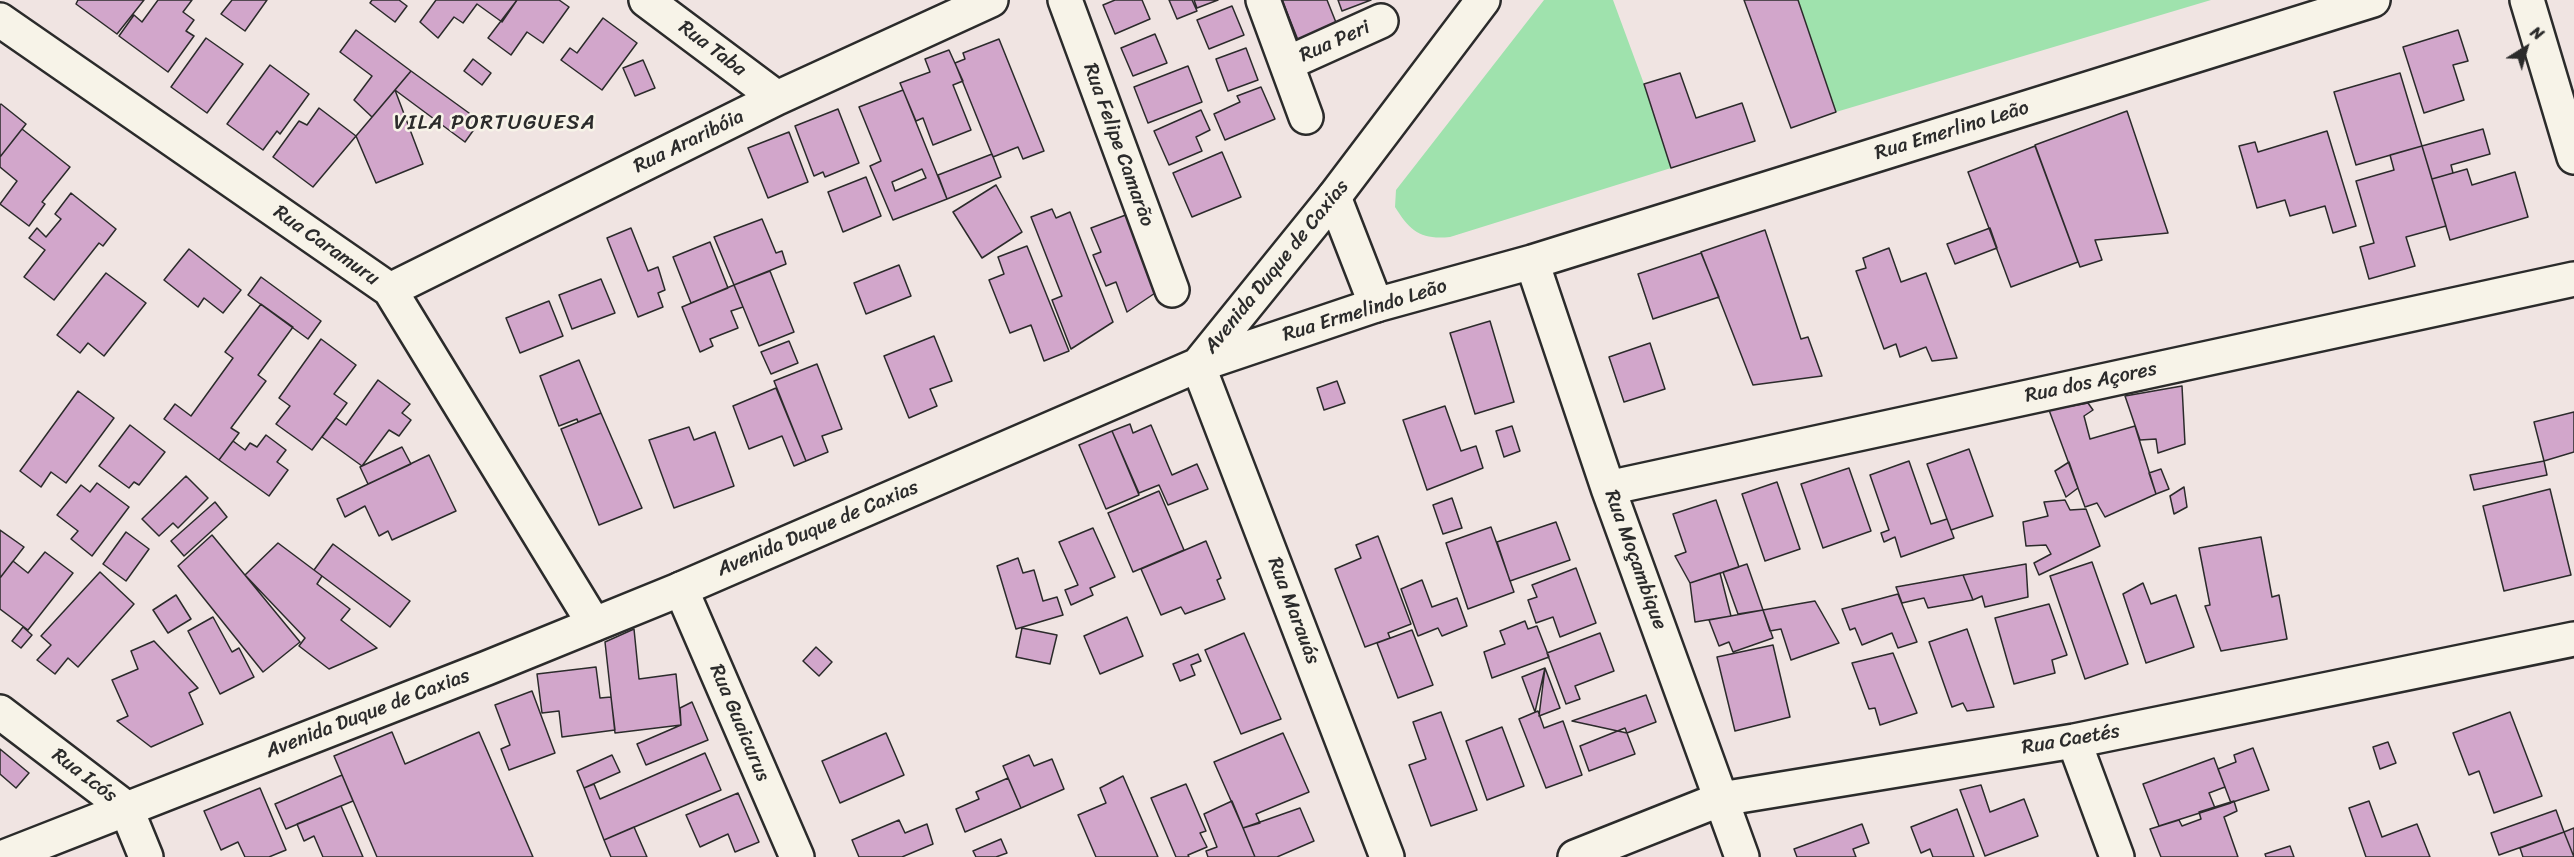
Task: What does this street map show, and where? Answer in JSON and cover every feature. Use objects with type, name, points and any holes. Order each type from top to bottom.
[{"type":"street","name":"Rua Taba","points":[[646,0],[777,98]]},
{"type":"street","name":"Rua Araribóia","points":[[390,290],[777,98],[991,0]]},
{"type":"street","name":"Rua Felipe Camarão","points":[[1065,0],[1172,290]]},
{"type":"street","name":"Rua Peri","points":[[1263,0],[1306,117]]},
{"type":"street","name":"Avenida Duque de Caxias","points":[[4,857],[487,668],[681,589],[1198,365],[1334,197],[1483,0]]},
{"type":"street","name":"Rua Emerlino Leão","points":[[1532,262],[2373,0]]},
{"type":"street","points":[[2527,0],[2574,157]]},
{"type":"street","name":"Rua Caramuru","points":[[0,20],[390,290],[594,624]]},
{"type":"street","name":"Rua Peri","points":[[1288,63],[1381,21]]},
{"type":"street","points":[[1334,197],[1377,306]]},
{"type":"street","name":"Rua Ermelindo Leão","points":[[1198,365],[1377,306],[1532,262]]},
{"type":"street","name":"Rua Moçambique","points":[[1532,262],[1608,488],[1742,857]]},
{"type":"street","name":"Rua dos Açores","points":[[1608,488],[2574,279]]},
{"type":"street","name":"Rua Marauás","points":[[1198,365],[1387,857]]},
{"type":"street","name":"Rua Guaicurus","points":[[681,589],[797,857]]},
{"type":"street","name":"Rua Caetés","points":[[1575,857],[1721,799],[2074,741],[2574,639]]},
{"type":"street","name":"Rua Icós","points":[[0,712],[126,808],[146,857]]},
{"type":"street","points":[[2074,741],[2117,857]]},
{"type":"green space","points":[[1544,0],[1613,0],[1644,84],[1671,168],[1450,237],[1431,237],[1417,232],[1411,228],[1395,207],[1396,190]]},
{"type":"green space","points":[[1798,0],[2211,0],[1836,112]]},
{"type":"building","points":[[78,0],[144,0],[117,34],[76,4]]},
{"type":"building","points":[[158,0],[192,0],[183,12],[194,20],[186,31],[194,36],[168,72],[119,36],[134,15],[142,22]]},
{"type":"building","points":[[232,0],[267,0],[245,31],[221,14]]},
{"type":"building","points":[[372,0],[399,0],[407,6],[395,22],[370,3]]},
{"type":"building","points":[[436,0],[517,0],[502,22],[477,4],[463,23],[454,17],[438,38],[420,22]]},
{"type":"building","points":[[517,0],[559,0],[569,7],[543,43],[527,32],[511,55],[488,38]]},
{"type":"building","points":[[1115,0],[1142,0],[1150,19],[1115,34],[1103,5]]},
{"type":"building","points":[[1169,0],[1192,0],[1197,11],[1177,19]]},
{"type":"building","points":[[1194,0],[1218,0],[1197,8]]},
{"type":"building","points":[[1282,0],[1327,0],[1337,25],[1298,40]]},
{"type":"building","points":[[1338,0],[1371,0],[1342,11]]},
{"type":"building","points":[[1744,0],[1798,0],[1836,112],[1791,128]]},
{"type":"building","points":[[1232,6],[1244,35],[1209,49],[1197,20]]},
{"type":"building","points":[[603,18],[637,43],[602,90],[561,60],[570,48],[577,53]]},
{"type":"building","points":[[356,30],[411,71],[372,117],[354,100],[372,76],[340,52]]},
{"type":"building","points":[[2458,30],[2468,61],[2453,65],[2464,100],[2424,113],[2403,47]]},
{"type":"building","points":[[1155,34],[1167,63],[1133,76],[1121,48]]},
{"type":"building","points":[[206,38],[243,64],[207,113],[171,87]]},
{"type":"building","points":[[999,39],[1044,151],[1023,159],[1018,147],[993,157],[955,63],[965,59],[963,53]]},
{"type":"building","points":[[1246,48],[1258,80],[1228,91],[1216,59]]},
{"type":"building","points":[[949,50],[963,81],[953,85],[971,130],[933,145],[923,118],[916,121],[900,83],[930,72],[925,59]]},
{"type":"building","points":[[473,59],[491,73],[482,85],[464,71]]},
{"type":"building","points":[[643,60],[655,88],[635,96],[623,68]]},
{"type":"building","points":[[270,65],[309,94],[280,134],[277,131],[263,150],[227,124]]},
{"type":"building","points":[[1188,66],[1202,102],[1148,123],[1134,87]]},
{"type":"building","points":[[411,71],[480,121],[465,142],[395,90]]},
{"type":"building","points":[[1680,73],[1696,118],[1742,103],[1755,141],[1671,168],[1644,84]]},
{"type":"building","points":[[2400,73],[2422,146],[2356,165],[2334,92]]},
{"type":"building","points":[[1261,87],[1275,119],[1225,140],[1214,114],[1240,102],[1237,96]]},
{"type":"building","points":[[395,90],[423,164],[376,183],[356,136]]},
{"type":"building","points":[[903,90],[947,199],[893,220],[870,166],[881,161],[859,107]]},
{"type":"building","points":[[0,105],[26,124],[0,157]]},
{"type":"building","points":[[319,108],[356,136],[313,187],[273,157],[299,121],[307,125]]},
{"type":"building","points":[[838,109],[859,163],[825,177],[823,172],[814,176],[795,126]]},
{"type":"building","points":[[1201,110],[1210,130],[1196,137],[1202,151],[1169,165],[1154,131]]},
{"type":"building","points":[[2127,111],[2168,233],[2095,240],[2102,260],[2080,267],[2035,145]]},
{"type":"building","points":[[22,129],[70,167],[42,202],[45,204],[29,226],[0,204],[17,181],[0,167],[0,157]]},
{"type":"building","points":[[2483,129],[2490,154],[2451,165],[2453,173],[2432,179],[2422,146]]},
{"type":"building","points":[[2327,131],[2356,226],[2333,233],[2325,206],[2290,216],[2285,200],[2257,208],[2239,146],[2255,142],[2258,152]]},
{"type":"building","points":[[789,132],[808,182],[768,198],[748,148]]},
{"type":"building","points":[[2035,146],[2078,262],[2011,287],[1968,172]]},
{"type":"building","points":[[2422,146],[2446,226],[2406,237],[2415,266],[2369,279],[2360,247],[2374,243],[2356,181],[2394,170],[2390,155]]},
{"type":"building","points":[[1222,152],[1241,197],[1192,217],[1173,173]]},
{"type":"building","points":[[992,154],[1001,177],[947,199],[938,175]]},
{"type":"building","points":[[922,169],[926,178],[895,191],[892,182]]},
{"type":"building","points":[[2467,169],[2472,185],[2515,172],[2528,217],[2450,240],[2432,179]]},
{"type":"building","points":[[866,177],[881,216],[843,232],[828,192]]},
{"type":"building","points":[[996,185],[1022,232],[982,258],[953,212]]},
{"type":"building","points":[[71,193],[116,229],[103,246],[99,243],[54,300],[24,277],[45,250],[29,238],[37,228],[46,237],[61,219],[55,214]]},
{"type":"building","points":[[1052,209],[1056,218],[1070,212],[1113,322],[1071,349],[1052,300],[1062,296],[1031,217]]},
{"type":"building","points":[[1131,213],[1161,289],[1127,312],[1116,282],[1106,286],[1093,255],[1101,252],[1091,228]]},
{"type":"building","points":[[762,219],[776,253],[782,251],[786,264],[734,285],[714,237]]},
{"type":"building","points":[[631,228],[648,271],[658,267],[665,290],[658,293],[663,307],[638,317],[607,238]]},
{"type":"building","points":[[1990,228],[1997,248],[1955,264],[1947,244]]},
{"type":"building","points":[[1765,230],[1801,339],[1808,337],[1822,376],[1753,385],[1701,252]]},
{"type":"building","points":[[710,242],[728,288],[691,303],[673,257]]},
{"type":"building","points":[[1027,246],[1069,351],[1044,361],[1031,325],[1010,333],[989,280],[1004,274],[998,257]]},
{"type":"building","points":[[1889,248],[1901,282],[1926,273],[1957,358],[1932,361],[1926,347],[1900,357],[1896,344],[1884,349],[1856,271],[1866,268],[1863,258]]},
{"type":"building","points":[[189,249],[241,290],[223,313],[204,298],[198,307],[164,280]]},
{"type":"building","points":[[1701,253],[1719,297],[1653,319],[1638,274]]},
{"type":"building","points":[[899,265],[911,296],[866,314],[854,283]]},
{"type":"building","points":[[770,271],[794,332],[759,346],[734,285]]},
{"type":"building","points":[[106,273],[146,303],[104,356],[88,343],[80,353],[57,335]]},
{"type":"building","points":[[261,277],[321,321],[308,339],[248,295]]},
{"type":"building","points":[[601,279],[615,313],[572,329],[559,295]]},
{"type":"building","points":[[734,285],[743,307],[731,311],[738,328],[710,339],[713,346],[700,352],[682,307]]},
{"type":"building","points":[[549,301],[563,336],[520,353],[506,318]]},
{"type":"building","points":[[261,304],[293,327],[258,375],[266,381],[231,428],[239,433],[219,460],[164,419],[175,404],[191,416],[233,358],[225,352]]},
{"type":"building","points":[[1490,321],[1514,402],[1475,414],[1450,333]]},
{"type":"building","points":[[934,336],[952,381],[930,389],[937,406],[909,418],[884,356]]},
{"type":"building","points":[[321,339],[356,365],[334,394],[347,403],[312,450],[276,424],[290,406],[279,398]]},
{"type":"building","points":[[789,341],[798,363],[771,374],[761,352]]},
{"type":"building","points":[[1650,343],[1665,389],[1624,402],[1609,357]]},
{"type":"building","points":[[579,360],[601,413],[559,426],[540,376]]},
{"type":"building","points":[[817,364],[842,429],[822,436],[828,452],[806,461],[774,381]]},
{"type":"building","points":[[378,380],[410,404],[402,413],[411,420],[399,436],[389,430],[362,466],[322,437],[336,418],[346,425]]},
{"type":"building","points":[[1337,381],[1345,403],[1324,410],[1317,388]]},
{"type":"building","points":[[2182,386],[2185,444],[2158,453],[2156,439],[2140,440],[2125,396]]},
{"type":"building","points":[[776,388],[806,461],[794,466],[782,436],[749,449],[733,406]]},
{"type":"building","points":[[78,391],[114,418],[66,483],[51,472],[41,487],[20,471]]},
{"type":"building","points":[[2088,403],[2093,410],[2084,416],[2090,439],[2135,426],[2156,494],[2105,517],[2097,503],[2085,507],[2049,410]]},
{"type":"building","points":[[1445,406],[1461,451],[1476,446],[1483,468],[1427,490],[1403,420]]},
{"type":"building","points":[[2574,412],[2574,452],[2544,461],[2534,422]]},
{"type":"building","points":[[601,413],[642,508],[599,525],[561,429]]},
{"type":"building","points":[[1130,424],[1133,433],[1151,425],[1172,475],[1197,464],[1208,489],[1168,505],[1159,485],[1139,493],[1112,431]]},
{"type":"building","points":[[130,425],[165,452],[139,485],[134,482],[129,488],[99,466]]},
{"type":"building","points":[[1512,426],[1520,451],[1504,457],[1496,431]]},
{"type":"building","points":[[689,427],[694,440],[715,432],[734,486],[674,508],[649,440]]},
{"type":"building","points":[[1112,431],[1139,495],[1106,509],[1079,445]]},
{"type":"building","points":[[266,435],[286,450],[277,462],[288,470],[269,496],[219,460],[233,441],[245,450],[250,443],[257,447]]},
{"type":"building","points":[[402,447],[411,464],[368,484],[360,467]]},
{"type":"building","points":[[1969,449],[1993,516],[1951,530],[1927,464]]},
{"type":"building","points":[[429,455],[456,511],[392,540],[388,531],[379,536],[365,506],[345,517],[337,499]]},
{"type":"building","points":[[1909,461],[1931,524],[1947,519],[1954,538],[1901,557],[1895,537],[1884,542],[1881,533],[1889,530],[1870,475]]},
{"type":"building","points":[[2544,461],[2547,475],[2474,490],[2470,475]]},
{"type":"building","points":[[2069,462],[2078,488],[2066,497],[2055,471]]},
{"type":"building","points":[[1849,468],[1871,531],[1823,548],[1801,484]]},
{"type":"building","points":[[2161,469],[2169,489],[2156,494],[2149,473]]},
{"type":"building","points":[[186,476],[208,498],[178,528],[173,523],[159,536],[142,519]]},
{"type":"building","points":[[1777,482],[1800,549],[1765,561],[1742,494]]},
{"type":"building","points":[[97,483],[129,507],[92,556],[71,539],[78,531],[57,515],[81,485],[90,492]]},
{"type":"building","points":[[2184,487],[2187,507],[2174,514],[2170,496]]},
{"type":"building","points":[[2550,489],[2571,575],[2504,591],[2483,506]]},
{"type":"building","points":[[1159,491],[1184,550],[1133,572],[1108,513]]},
{"type":"building","points":[[1452,498],[1462,528],[1443,534],[1433,505]]},
{"type":"building","points":[[1716,500],[1739,567],[1690,583],[1675,556],[1686,552],[1673,514]]},
{"type":"building","points":[[2065,500],[2070,510],[2086,509],[2100,546],[2039,575],[2034,563],[2051,554],[2046,545],[2026,546],[2023,522],[2048,516],[2044,502]]},
{"type":"building","points":[[215,502],[227,517],[184,556],[171,541]]},
{"type":"building","points":[[1556,522],[1570,560],[1510,581],[1497,542]]},
{"type":"building","points":[[1491,527],[1514,592],[1468,609],[1446,543]]},
{"type":"building","points":[[1093,528],[1115,577],[1090,588],[1093,595],[1071,605],[1065,590],[1078,585],[1059,542]]},
{"type":"building","points":[[0,530],[24,547],[0,578]]},
{"type":"building","points":[[126,532],[149,549],[126,581],[103,564]]},
{"type":"building","points":[[212,535],[300,642],[263,672],[178,566]]},
{"type":"building","points":[[1378,536],[1411,624],[1388,633],[1390,638],[1365,647],[1335,569],[1361,558],[1356,545]]},
{"type":"building","points":[[2261,537],[2272,597],[2279,595],[2287,639],[2221,651],[2205,606],[2210,605],[2199,548]]},
{"type":"building","points":[[1206,541],[1221,578],[1217,580],[1225,599],[1185,614],[1181,607],[1161,615],[1141,569]]},
{"type":"building","points":[[278,543],[322,576],[317,584],[350,609],[341,620],[377,648],[329,669],[299,646],[305,638],[245,575]]},
{"type":"building","points":[[333,544],[410,601],[390,627],[314,570]]},
{"type":"building","points":[[45,552],[73,573],[28,630],[0,609],[0,578],[13,561],[28,573]]},
{"type":"building","points":[[1018,558],[1023,573],[1034,570],[1043,601],[1057,597],[1063,615],[1016,629],[997,566]]},
{"type":"building","points":[[2092,562],[2128,664],[2085,679],[2050,576]]},
{"type":"building","points":[[1747,564],[1763,610],[1738,614],[1723,572]]},
{"type":"building","points":[[2026,564],[2028,597],[1985,607],[1982,596],[1973,600],[1963,575]]},
{"type":"building","points":[[1576,568],[1596,623],[1560,637],[1553,617],[1536,623],[1528,600],[1537,597],[1532,585]]},
{"type":"building","points":[[100,572],[134,604],[78,667],[68,658],[55,674],[37,660],[51,645],[41,636]]},
{"type":"building","points":[[1720,573],[1731,616],[1695,622],[1690,583]]},
{"type":"building","points":[[1963,575],[1973,600],[1928,608],[1924,598],[1902,603],[1896,587]]},
{"type":"building","points":[[1422,580],[1432,607],[1457,598],[1467,626],[1442,636],[1438,628],[1418,636],[1401,589]]},
{"type":"building","points":[[2143,583],[2151,604],[2176,595],[2194,647],[2146,663],[2123,594]]},
{"type":"building","points":[[1898,594],[1917,642],[1898,648],[1892,633],[1862,645],[1855,628],[1850,630],[1842,609]]},
{"type":"building","points":[[176,595],[191,619],[168,633],[153,610]]},
{"type":"building","points":[[1815,601],[1839,643],[1791,660],[1781,629],[1770,631],[1763,610]]},
{"type":"building","points":[[2049,604],[2067,655],[2052,660],[2055,673],[2014,684],[1995,618]]},
{"type":"building","points":[[1763,610],[1773,638],[1733,652],[1729,642],[1719,646],[1709,620]]},
{"type":"building","points":[[213,617],[232,652],[239,648],[254,677],[220,694],[188,631]]},
{"type":"building","points":[[1127,617],[1143,656],[1100,674],[1084,636]]},
{"type":"building","points":[[1525,621],[1528,629],[1537,626],[1549,657],[1492,678],[1484,652],[1505,644],[1500,631]]},
{"type":"building","points":[[23,627],[32,635],[21,648],[12,641]]},
{"type":"building","points":[[1022,628],[1057,635],[1050,664],[1016,657]]},
{"type":"building","points":[[634,629],[639,679],[676,674],[681,725],[615,733],[605,642]]},
{"type":"building","points":[[1967,629],[1994,707],[1967,711],[1963,703],[1952,707],[1929,642]]},
{"type":"building","points":[[1412,630],[1433,685],[1398,698],[1377,643]]},
{"type":"building","points":[[1244,633],[1281,719],[1241,734],[1205,650]]},
{"type":"building","points":[[1600,633],[1614,671],[1575,686],[1580,699],[1566,704],[1547,653]]},
{"type":"building","points":[[154,641],[198,688],[189,693],[203,724],[151,747],[117,721],[128,716],[112,680],[138,669],[131,651]]},
{"type":"building","points":[[1773,645],[1790,717],[1735,731],[1717,657]]},
{"type":"building","points":[[816,647],[832,662],[819,676],[803,661]]},
{"type":"building","points":[[1893,653],[1917,713],[1880,725],[1875,708],[1869,709],[1852,663]]},
{"type":"building","points":[[1198,654],[1201,661],[1191,665],[1195,675],[1180,681],[1173,664]]},
{"type":"building","points":[[596,667],[600,698],[611,697],[615,730],[562,737],[559,711],[542,713],[537,674]]},
{"type":"building","points":[[1545,668],[1560,708],[1539,716]]},
{"type":"building","points":[[1545,668],[1535,712],[1522,677]]},
{"type":"building","points":[[532,691],[555,753],[509,770],[501,749],[510,745],[495,705]]},
{"type":"building","points":[[1646,695],[1656,722],[1627,733],[1572,721]]},
{"type":"building","points":[[692,702],[708,740],[646,765],[637,744],[681,725],[680,708]]},
{"type":"building","points":[[1538,711],[1544,728],[1563,721],[1582,775],[1546,788],[1519,719]]},
{"type":"building","points":[[1441,712],[1477,810],[1431,826],[1409,765],[1426,759],[1413,722]]},
{"type":"building","points":[[2510,712],[2542,796],[2494,813],[2479,771],[2469,775],[2453,733]]},
{"type":"building","points":[[1502,727],[1524,786],[1487,800],[1466,741]]},
{"type":"building","points":[[1625,728],[1635,754],[1589,771],[1580,746]]},
{"type":"building","points":[[392,732],[405,764],[479,732],[533,857],[377,857],[334,756]]},
{"type":"building","points":[[886,733],[904,775],[840,803],[822,761]]},
{"type":"building","points":[[1283,733],[1309,792],[1256,814],[1260,823],[1243,828],[1214,762]]},
{"type":"building","points":[[2388,742],[2396,763],[2380,769],[2373,747]]},
{"type":"building","points":[[2253,748],[2269,790],[2215,808],[2209,793],[2225,787],[2218,769],[2236,762],[2234,755]]},
{"type":"building","points":[[0,749],[29,773],[16,788],[0,774]]},
{"type":"building","points":[[705,753],[721,790],[604,840],[584,788],[594,784],[600,799]]},
{"type":"building","points":[[612,755],[620,772],[584,788],[577,771]]},
{"type":"building","points":[[1029,755],[1034,766],[1052,759],[1064,789],[1021,808],[1003,766]]},
{"type":"building","points":[[2214,758],[2231,803],[2159,826],[2143,784]]},
{"type":"building","points":[[342,775],[353,801],[286,829],[275,804]]},
{"type":"building","points":[[1123,776],[1158,857],[1096,857],[1078,815],[1106,803],[1100,788]]},
{"type":"building","points":[[1008,778],[1021,808],[965,832],[956,809],[979,799],[976,792]]},
{"type":"building","points":[[1186,784],[1206,831],[1200,833],[1207,847],[1188,855],[1189,857],[1176,857],[1151,798]]},
{"type":"building","points":[[1981,785],[1990,812],[2024,799],[2038,836],[1985,856],[1960,790]]},
{"type":"building","points":[[260,788],[286,850],[269,857],[245,857],[238,842],[221,850],[204,811]]},
{"type":"building","points":[[738,793],[759,842],[735,852],[728,834],[700,847],[686,815]]},
{"type":"building","points":[[1232,801],[1255,857],[1208,857],[1206,851],[1217,847],[1204,814]]},
{"type":"building","points":[[2234,801],[2237,811],[2224,817],[2238,857],[2161,857],[2150,829],[2179,820],[2182,826],[2201,819],[2199,812]]},
{"type":"building","points":[[2369,801],[2382,837],[2417,824],[2430,857],[2366,857],[2349,808]]},
{"type":"building","points":[[341,806],[363,857],[323,857],[314,836],[304,841],[297,824]]},
{"type":"building","points":[[1300,808],[1314,841],[1277,857],[1255,857],[1243,828]]},
{"type":"building","points":[[1957,809],[1974,857],[1933,857],[1930,849],[1921,853],[1911,827]]},
{"type":"building","points":[[2556,810],[2564,832],[2499,855],[2491,833]]},
{"type":"building","points":[[899,820],[905,833],[927,824],[933,844],[902,857],[859,857],[852,840]]},
{"type":"building","points":[[1862,824],[1869,843],[1853,849],[1856,857],[1797,857],[1794,849]]},
{"type":"building","points":[[634,827],[647,857],[611,857],[604,840]]},
{"type":"building","points":[[2574,828],[2574,857],[2564,832]]},
{"type":"building","points":[[2564,832],[2574,857],[2523,857],[2520,848]]},
{"type":"building","points":[[1001,839],[1007,853],[996,857],[976,857],[973,851]]},
{"type":"building","points":[[2290,846],[2294,857],[2266,857],[2265,854]]},
{"type":"district","name":"VILA PORTUGUESA","points":[[495,124]]}]
